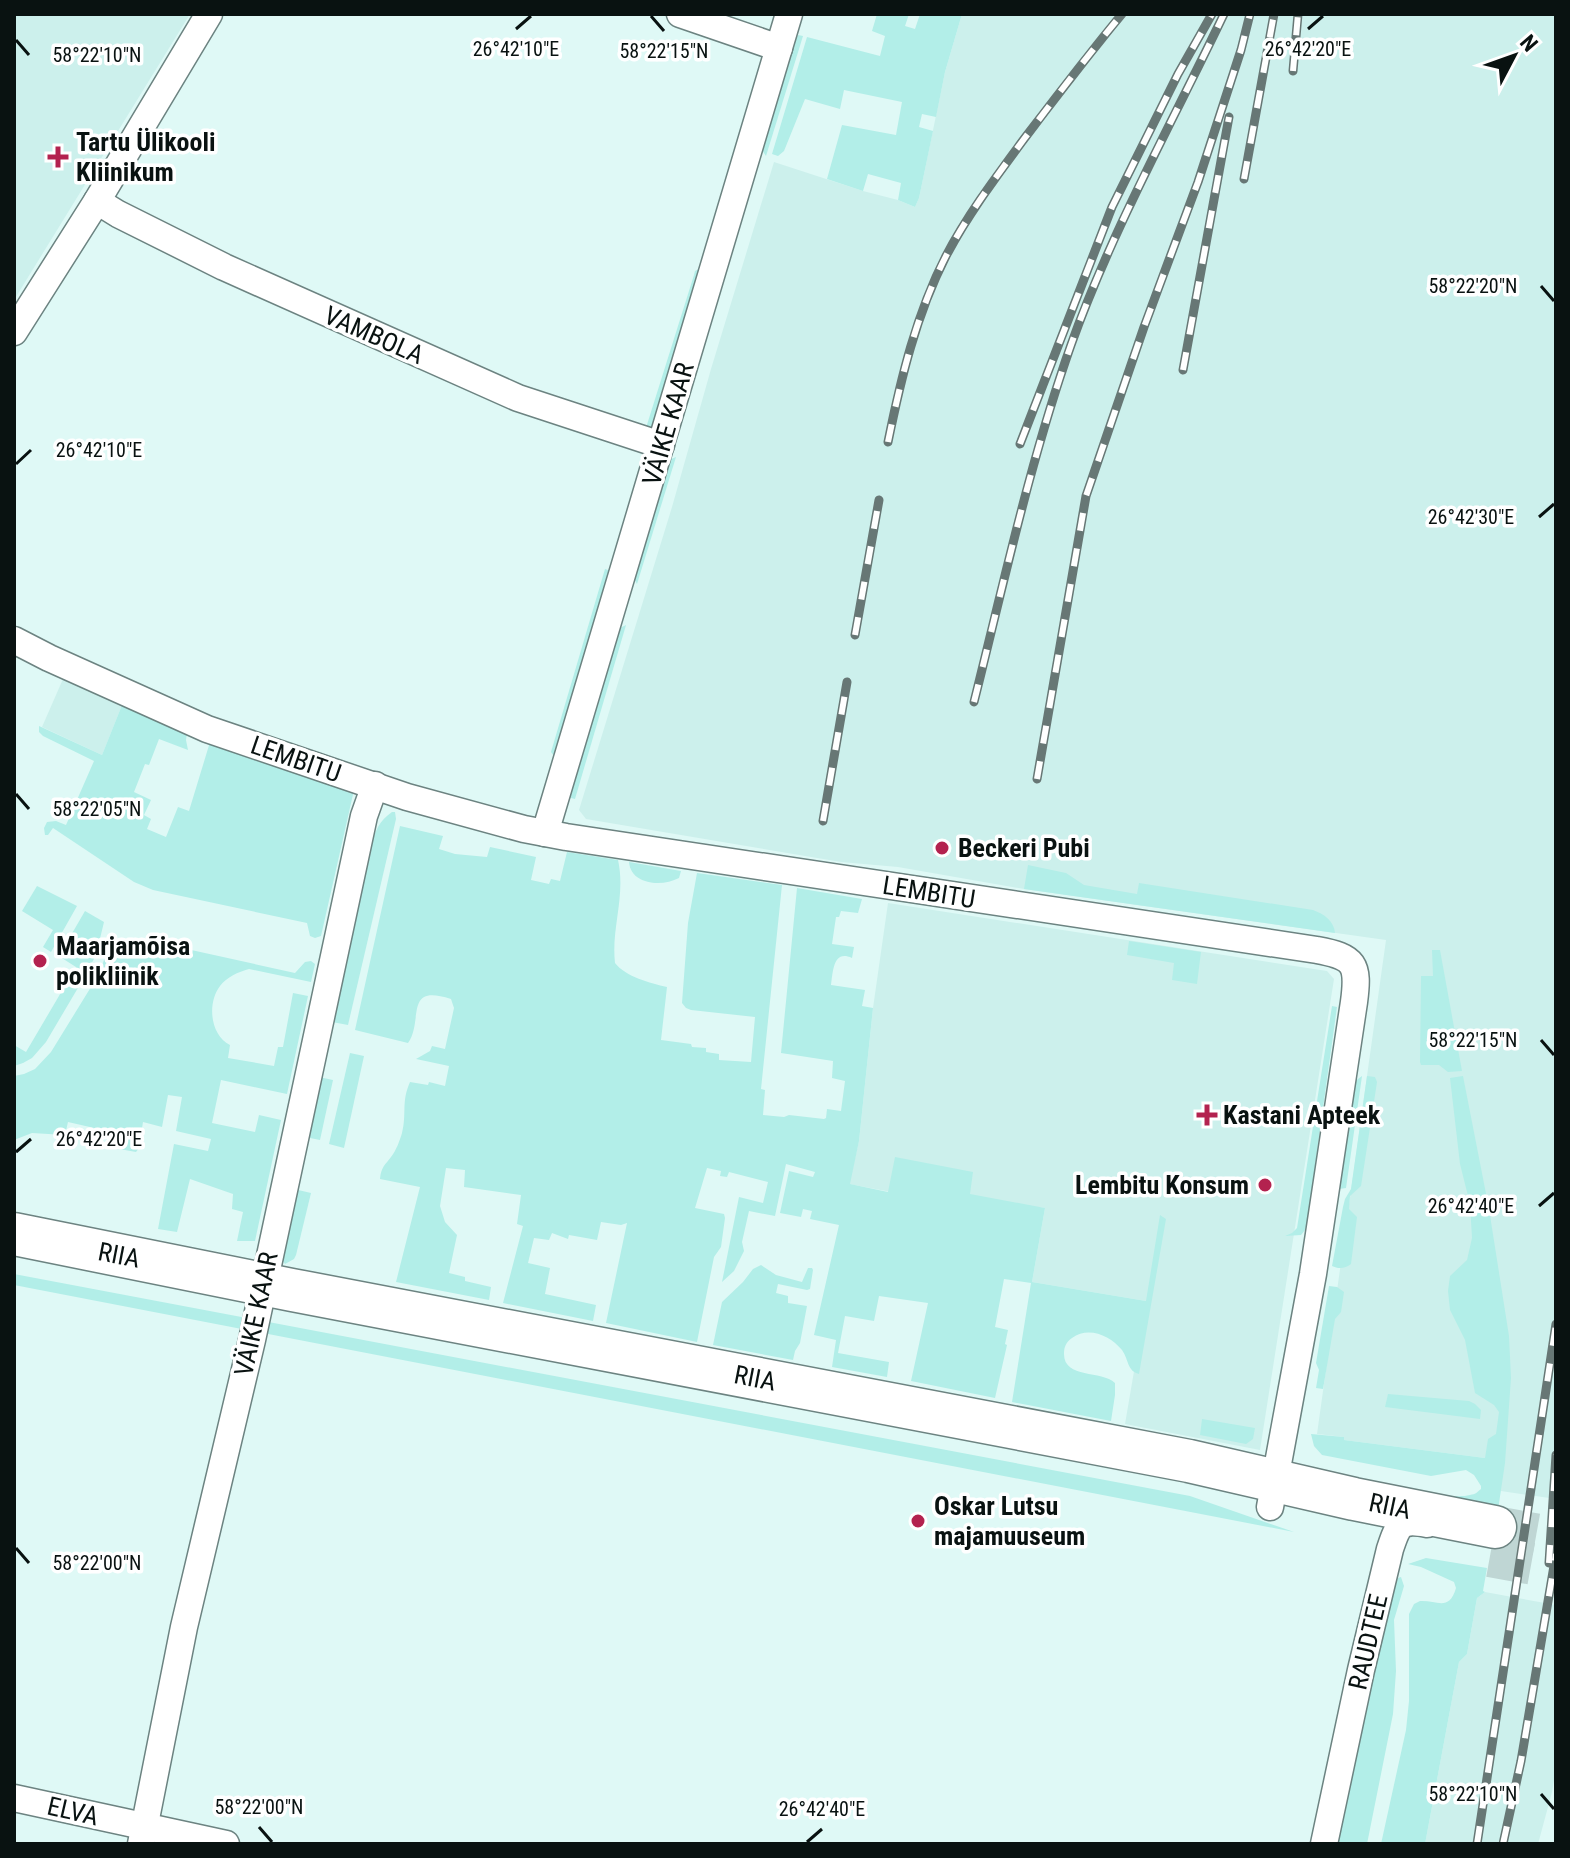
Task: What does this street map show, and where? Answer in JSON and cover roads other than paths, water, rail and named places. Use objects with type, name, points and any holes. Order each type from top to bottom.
[{"type":"highway","name":"RIIA","points":[[14,1234],[261,1295]]},
{"type":"highway","name":"RIIA","points":[[14,1259],[591,1348],[1189,1461],[1272,1494],[1395,1535],[1489,1536],[1272,1494]]},
{"type":"street","points":[[14,332],[209,14]]},
{"type":"street","points":[[680,14],[779,48]]},
{"type":"street","name":"VÄIKE KAAR","points":[[545,833],[789,14]]},
{"type":"street","name":"VAMBOLA","points":[[97,201],[224,267],[518,398],[661,445]]},
{"type":"street","name":"LEMBITU","points":[[14,640],[207,729],[407,797],[545,833],[1317,950],[1339,954],[1350,961],[1355,973],[1354,1002],[1313,1274],[1272,1494]]},
{"type":"street","name":"VÄIKE KAAR","points":[[142,1835],[184,1627],[261,1295],[364,816],[375,785]]},
{"type":"street","name":"RAUDTEE","points":[[1324,1844],[1361,1670],[1395,1535]]},
{"type":"street","name":"ELVA","points":[[14,1798],[142,1835],[226,1844]]},
{"type":"tunnel","points":[[1495,1527],[1556,1538]]},
{"type":"tunnel","points":[[1490,1556],[1556,1568]]},
{"type":"railway","points":[[888,442],[911,347],[926,301],[946,256],[1003,167],[1122,14]]},
{"type":"railway","points":[[1020,444],[1112,207],[1178,74],[1212,14]]},
{"type":"railway","points":[[974,702],[1030,477],[1071,345],[1124,218],[1224,14]]},
{"type":"railway","points":[[1037,779],[1086,496],[1198,182],[1250,14]]},
{"type":"railway","points":[[1244,179],[1274,14]]},
{"type":"railway","points":[[1293,71],[1298,14]]},
{"type":"railway","points":[[1183,370],[1229,117]]},
{"type":"railway","points":[[855,635],[879,500]]},
{"type":"railway","points":[[823,821],[847,682]]},
{"type":"railway","points":[[1477,1844],[1556,1324]]},
{"type":"railway","points":[[1549,1563],[1556,1455]]},
{"type":"railway","points":[[1503,1844],[1521,1761],[1556,1554]]},
{"type":"place","name":"Tartu Ülikooli Kliinikum","points":[[58,157]]},
{"type":"place","name":"Beckeri Pubi","points":[[942,848]]},
{"type":"place","name":"Maarjamõisa polikliinik","points":[[40,961]]},
{"type":"place","name":"Kastani Apteek","points":[[1207,1115]]},
{"type":"place","name":"Lembitu Konsum","points":[[1265,1185]]},
{"type":"place","name":"Oskar Lutsu majamuuseum","points":[[918,1521]]}]
